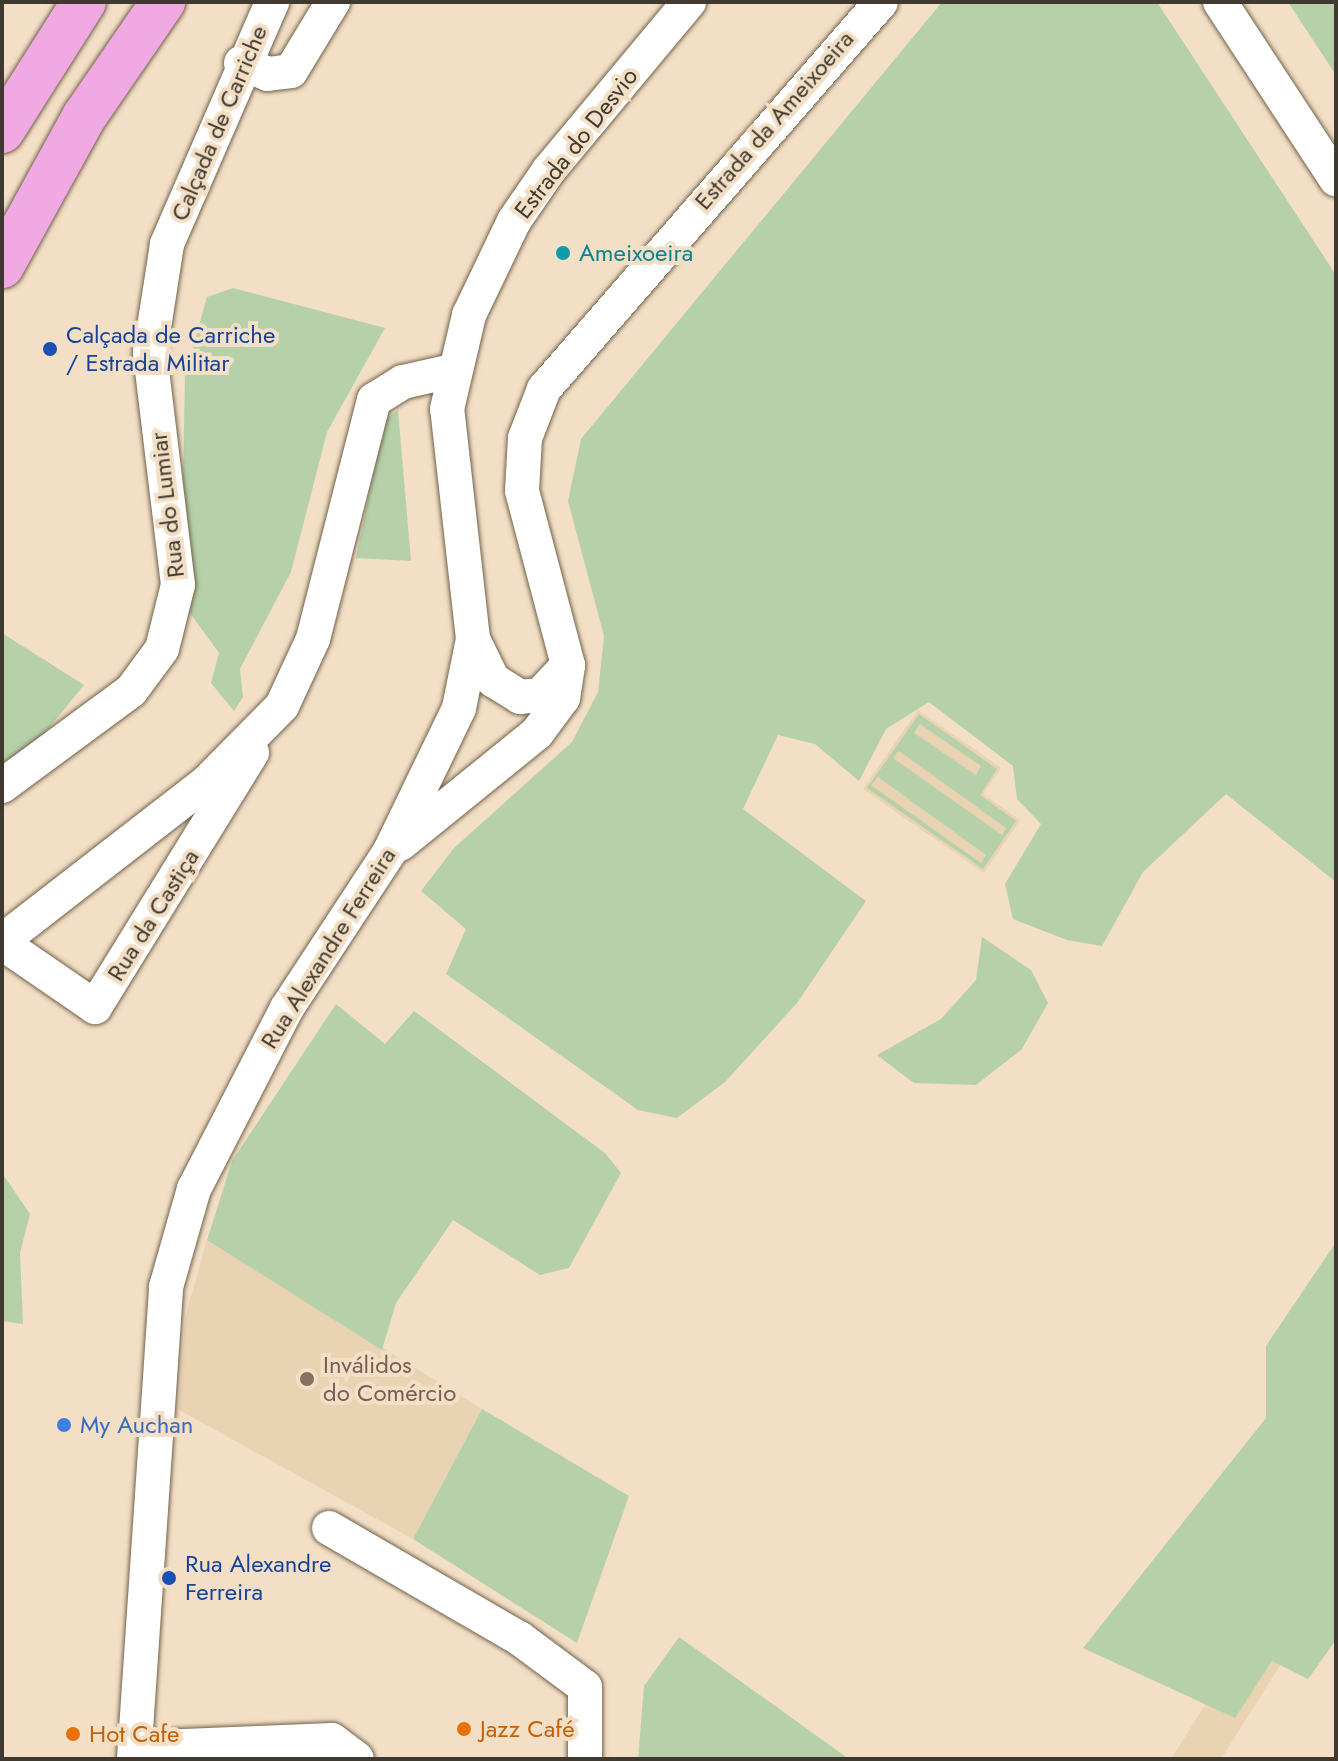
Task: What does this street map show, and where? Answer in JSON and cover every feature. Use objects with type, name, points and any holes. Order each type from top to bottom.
[{"type":"highway","points":[[2,131],[84,2]]},
{"type":"highway","points":[[2,266],[84,117],[142,2]]},
{"type":"highway","points":[[84,117],[163,2]]},
{"type":"street","name":"Calçada de Carriche","points":[[167,244],[241,63],[272,2]]},
{"type":"street","points":[[241,63],[268,74],[291,71],[333,2]]},
{"type":"street","name":"Estrada do Desvio","points":[[468,576],[450,471],[452,371],[469,315],[514,221],[689,2]]},
{"type":"street","name":"Estrada da Ameixoeira","points":[[390,851],[537,733],[563,698],[568,665],[522,491],[532,413],[559,367],[881,2]]},
{"type":"street","points":[[1220,2],[1336,179]]},
{"type":"street","name":"Rua do Lumiar","points":[[2,786],[131,691],[162,649],[178,585],[150,353],[167,244]]},
{"type":"street","name":"Rua da Castiça","points":[[267,724],[206,783],[2,942],[95,1007],[267,724],[313,639],[374,400],[403,382],[452,371]]},
{"type":"street","name":"Rua Alexandre Ferreira","points":[[357,1759],[332,1740],[134,1753],[153,1411],[166,1287],[186,1217],[221,1123],[390,851],[459,708],[473,639],[468,576]]},
{"type":"street","points":[[473,639],[493,680],[520,697],[540,695],[568,665]]},
{"type":"street","points":[[329,1528],[519,1638],[585,1687],[585,1759]]},
{"type":"shaded area","points":[[918,710],[1001,768],[983,794],[1020,820],[984,873],[863,789]]},
{"type":"shaded area","name":"Inválidos do Comércio","points":[[207,1240],[482,1409],[413,1539],[179,1410],[185,1318]]},
{"type":"shaded area","points":[[1251,1632],[1286,1656],[1221,1759],[1171,1759]]},
{"type":"green space","points":[[942,2],[1157,2],[1336,275],[1336,882],[1226,794],[1143,872],[1102,946],[1067,940],[1013,919],[1005,884],[1041,824],[1017,799],[1013,766],[929,702],[886,729],[859,781],[815,744],[778,735],[743,809],[866,901],[797,1003],[725,1082],[677,1118],[638,1110],[446,974],[466,929],[421,891],[454,848],[572,742],[598,692],[604,636],[568,501],[581,439]]},
{"type":"green space","points":[[1288,2],[1336,2],[1336,75]]},
{"type":"green space","points":[[233,288],[385,328],[327,432],[291,572],[240,669],[243,697],[234,711],[211,683],[219,653],[187,609],[182,528],[185,376],[207,297]]},
{"type":"green space","points":[[398,410],[411,561],[356,558],[384,420]]},
{"type":"green space","points":[[2,633],[84,685],[40,739],[2,763]]},
{"type":"green space","points":[[919,714],[997,769],[980,795],[1016,821],[983,869],[867,788]],"holes":[[[920,724],[981,766],[976,775],[914,733]],[[899,751],[1006,828],[1002,835],[893,758]],[[878,777],[986,855],[981,863],[871,785]]]},
{"type":"green space","points":[[982,937],[1031,970],[1048,1003],[1022,1049],[976,1085],[914,1083],[877,1055],[941,1019],[976,980]]},
{"type":"green space","points":[[336,1004],[385,1044],[414,1011],[605,1153],[621,1173],[569,1268],[540,1275],[453,1220],[396,1303],[382,1350],[207,1240],[232,1161]]},
{"type":"green space","points":[[2,1173],[30,1214],[20,1253],[23,1324],[2,1321]]},
{"type":"green space","points":[[1336,1242],[1336,1640],[1308,1679],[1272,1661],[1235,1718],[1083,1648],[1266,1418],[1266,1346]]},
{"type":"green space","points":[[482,1409],[629,1496],[577,1643],[413,1539]]},
{"type":"green space","points":[[679,1637],[849,1759],[638,1759],[644,1686]]},
{"type":"place","name":"Ameixoeira","points":[[563,253]]},
{"type":"place","name":"Calçada de Carriche / Estrada Militar","points":[[50,349]]},
{"type":"place","name":"Inválidos do Comércio","points":[[307,1379]]},
{"type":"place","name":"My Auchan","points":[[64,1425]]},
{"type":"place","name":"Rua Alexandre Ferreira","points":[[169,1578]]},
{"type":"place","name":"Jazz Café","points":[[464,1729]]},
{"type":"place","name":"Hot Cafe","points":[[73,1734]]}]
